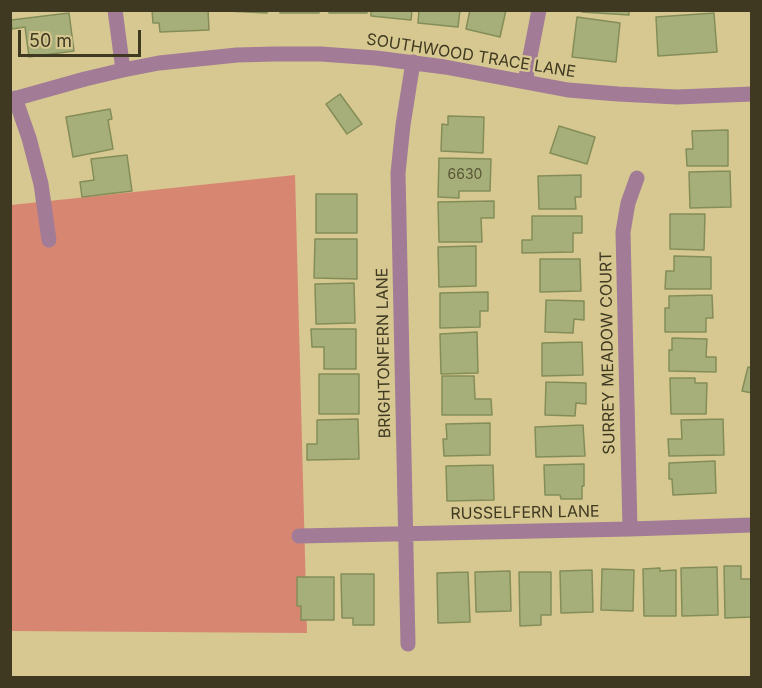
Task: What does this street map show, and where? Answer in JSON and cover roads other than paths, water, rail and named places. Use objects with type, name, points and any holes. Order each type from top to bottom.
[{"type":"street","points":[[115,10],[123,70]]},
{"type":"street","points":[[525,82],[538,10]]},
{"type":"street","name":"SOUTHWOOD TRACE LANE","points":[[13,99],[49,88],[159,63],[237,55],[275,54],[321,54],[412,62],[568,90],[677,97],[752,94]]},
{"type":"street","name":"BRIGHTONFERN LANE","points":[[408,644],[399,173],[412,62]]},
{"type":"street","points":[[13,99],[29,138],[41,184],[49,240]]},
{"type":"street","name":"SURREY MEADOW COURT","points":[[630,529],[623,232],[628,203],[637,178]]},
{"type":"street","name":"RUSSELFERN LANE","points":[[299,536],[752,525]]}]
